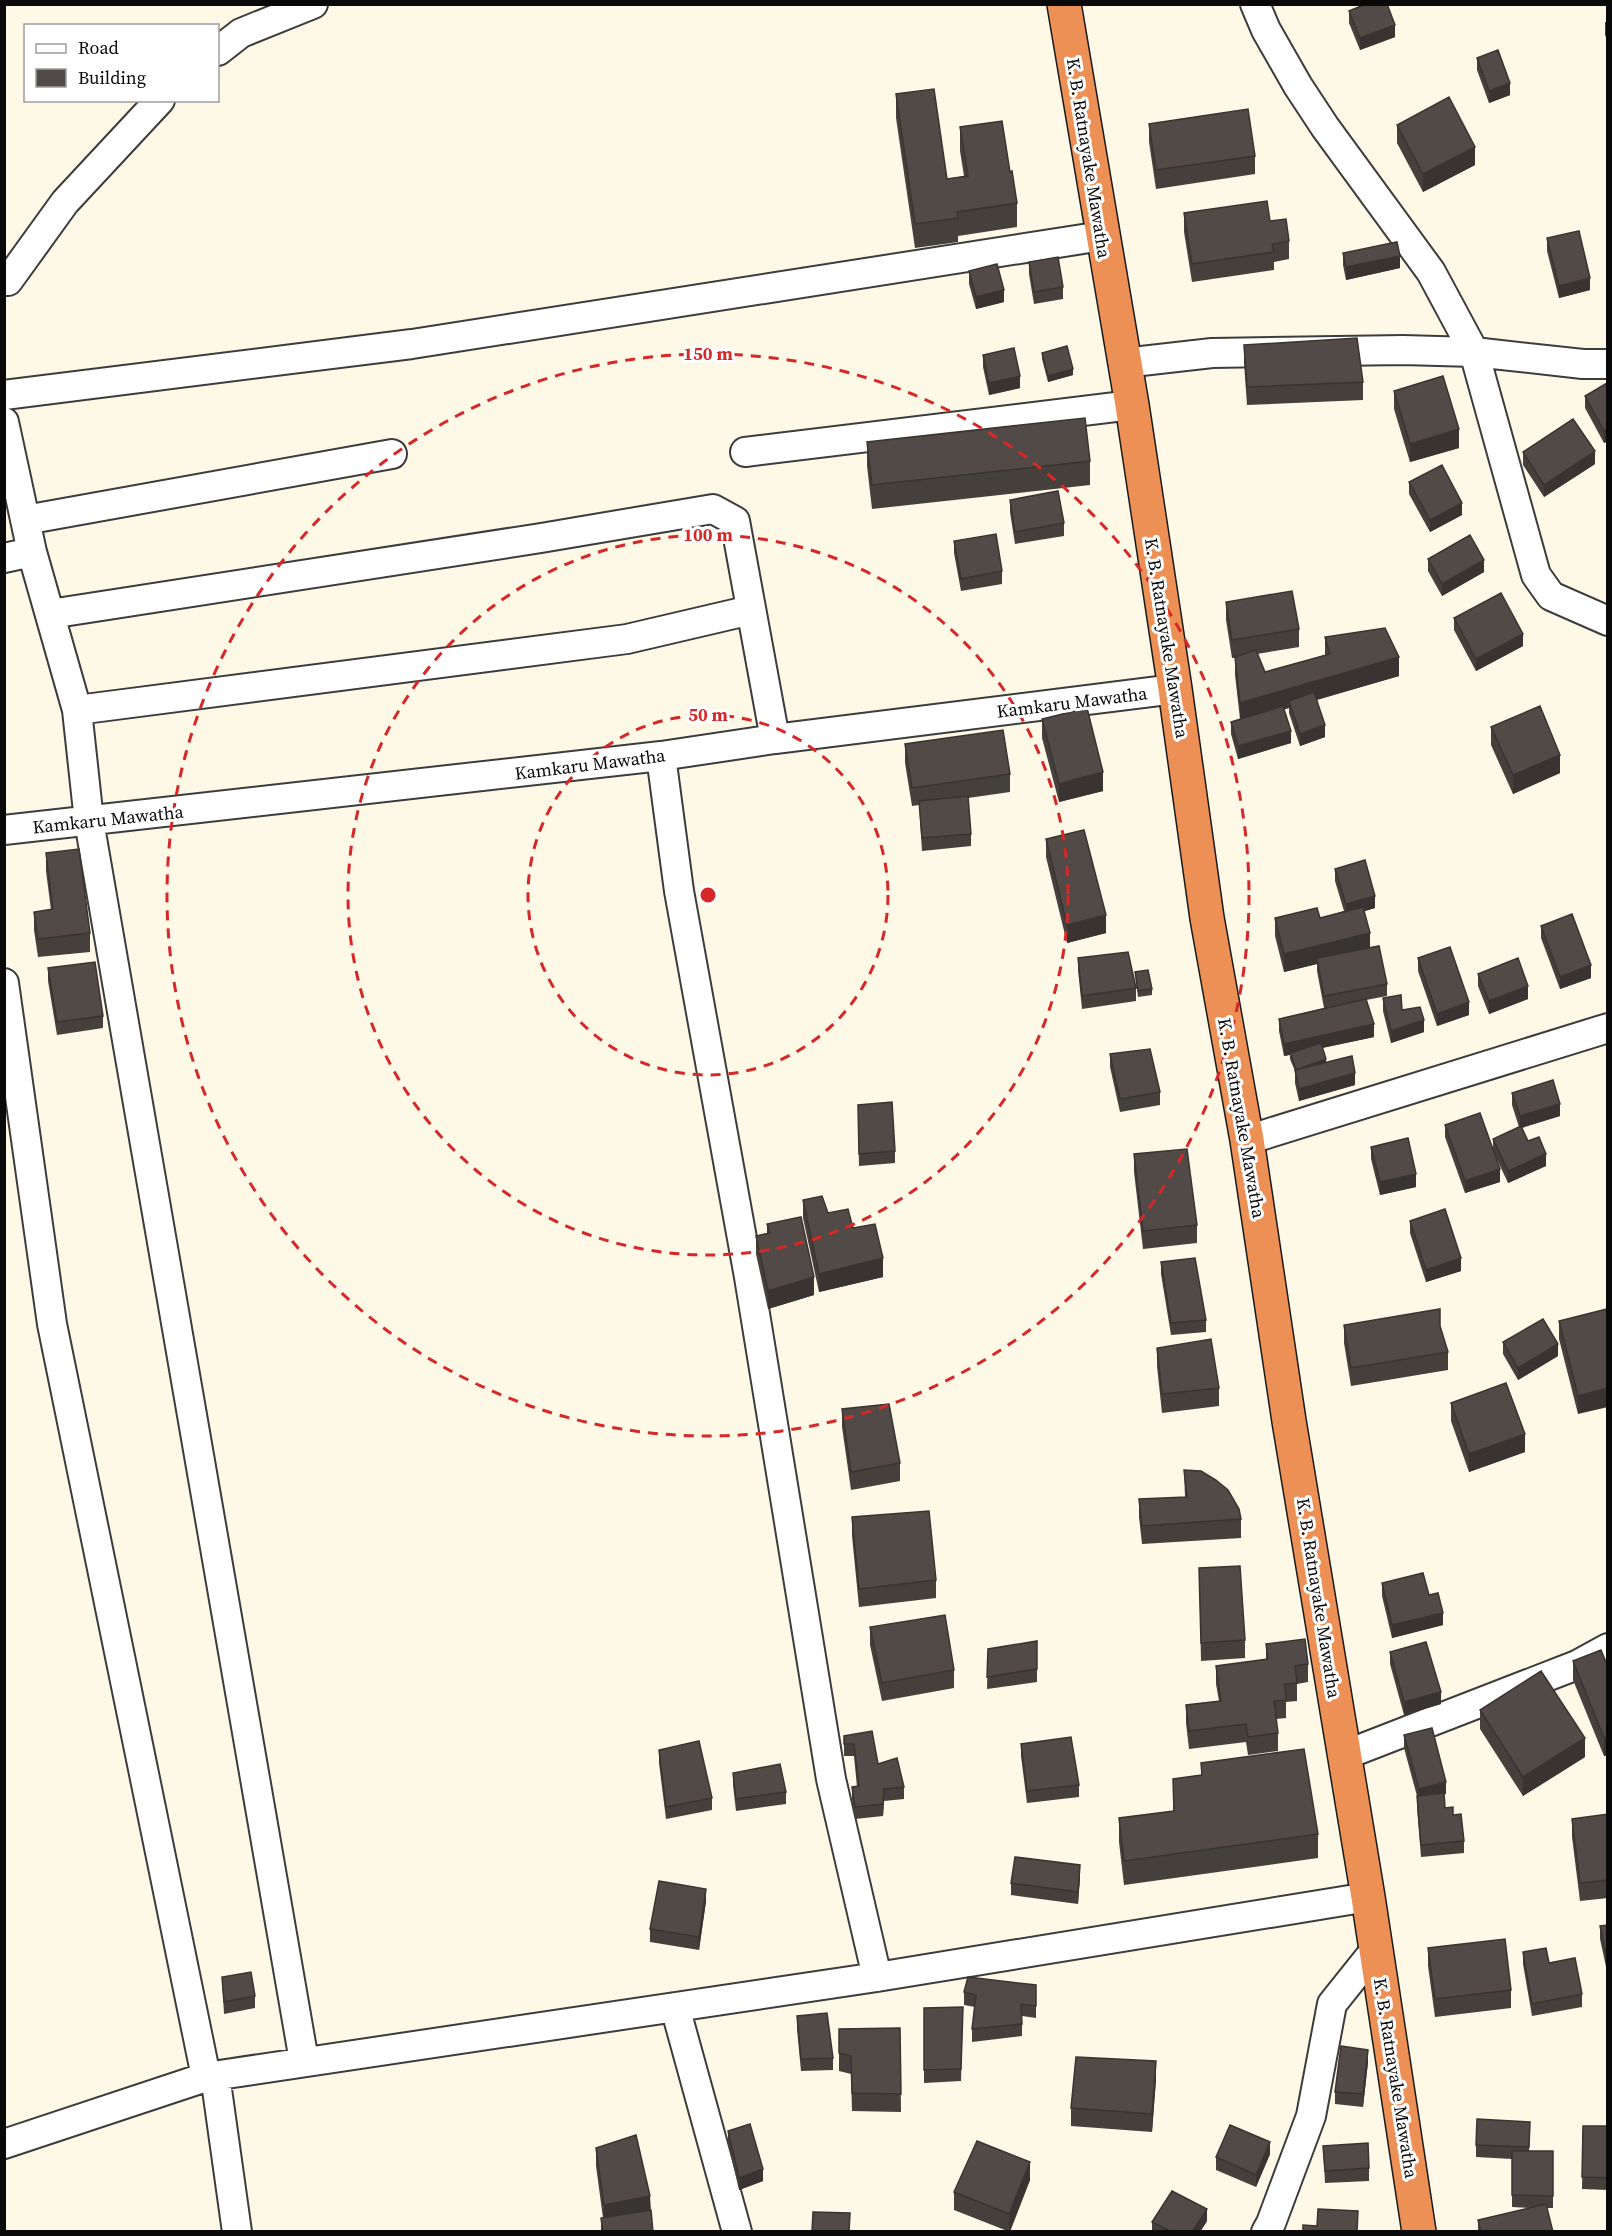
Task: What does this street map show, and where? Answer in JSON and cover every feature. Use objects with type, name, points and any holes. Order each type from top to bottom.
[{"type":"highway","name":"K. B. Ratnayake Mawatha","points":[[1064,4],[1131,405],[1175,689],[1207,918],[1247,1140],[1291,1433],[1368,1897],[1419,2232]]},
{"type":"street","points":[[219,50],[242,33],[313,4]]},
{"type":"street","points":[[1255,4],[1266,30],[1298,86],[1325,127],[1431,272],[1474,352],[1536,575],[1551,596],[1608,621]]},
{"type":"street","points":[[4,281],[8,281],[65,202],[158,102]]},
{"type":"street","points":[[4,395],[412,344],[1102,236]]},
{"type":"street","points":[[1124,363],[1212,353],[1403,350],[1474,352],[1583,364],[1608,364]]},
{"type":"street","points":[[745,452],[1131,405]]},
{"type":"street","points":[[4,422],[32,552],[77,710],[89,821],[304,2061]]},
{"type":"street","points":[[25,520],[392,454]]},
{"type":"street","points":[[50,614],[542,538],[713,509],[735,521],[775,739]]},
{"type":"street","points":[[4,558],[32,552]]},
{"type":"street","points":[[77,710],[627,639],[752,610]]},
{"type":"street","name":"Kamkaru Mawatha","points":[[4,830],[661,756],[775,739],[1175,689]]},
{"type":"street","points":[[661,756],[679,891],[749,1276],[831,1779],[877,1977]]},
{"type":"street","points":[[4,983],[52,1324],[211,2076],[237,2232]]},
{"type":"street","points":[[1247,1140],[1608,1028]]},
{"type":"street","points":[[1345,1755],[1577,1665],[1608,1648]]},
{"type":"street","points":[[4,2144],[211,2076],[877,1977],[1368,1897]]},
{"type":"street","points":[[1266,2232],[1311,2116],[1332,2004],[1376,1949]]},
{"type":"street","points":[[675,2007],[737,2232]]},
{"type":"building","points":[[1366,4],[1387,4],[1395,25],[1360,38],[1349,11]]},
{"type":"building","points":[[1498,50],[1510,83],[1489,91],[1477,58]]},
{"type":"building","points":[[934,89],[947,179],[968,176],[960,127],[1002,121],[1017,203],[957,212],[958,218],[915,224],[896,94]]},
{"type":"building","points":[[1449,97],[1475,147],[1423,174],[1397,125]]},
{"type":"building","points":[[1248,109],[1255,156],[1156,170],[1149,124]]},
{"type":"building","points":[[1267,201],[1270,221],[1286,219],[1289,241],[1272,244],[1274,252],[1192,264],[1184,213]]},
{"type":"building","points":[[1579,231],[1590,278],[1559,286],[1547,238]]},
{"type":"building","points":[[1397,242],[1400,256],[1346,267],[1343,253]]},
{"type":"building","points":[[1058,257],[1063,287],[1034,292],[1029,262]]},
{"type":"building","points":[[997,264],[1004,290],[976,297],[969,271]]},
{"type":"building","points":[[1357,338],[1363,382],[1247,387],[1244,345]]},
{"type":"building","points":[[1067,346],[1073,369],[1048,376],[1042,353]]},
{"type":"building","points":[[1014,348],[1020,376],[989,383],[983,355]]},
{"type":"building","points":[[1443,376],[1459,429],[1410,444],[1394,391]]},
{"type":"building","points":[[1607,383],[1608,429],[1604,431],[1585,396]]},
{"type":"building","points":[[1085,418],[1090,461],[872,485],[867,442]]},
{"type":"building","points":[[1573,419],[1595,451],[1544,485],[1523,452]]},
{"type":"building","points":[[1442,465],[1462,503],[1430,520],[1409,482]]},
{"type":"building","points":[[1058,491],[1064,523],[1015,532],[1010,500]]},
{"type":"building","points":[[996,534],[1002,571],[961,579],[954,541]]},
{"type":"building","points":[[1470,535],[1484,560],[1442,584],[1428,559]]},
{"type":"building","points":[[1292,591],[1299,629],[1232,640],[1226,602]]},
{"type":"building","points":[[1501,593],[1523,634],[1476,659],[1454,618]]},
{"type":"building","points":[[1385,628],[1399,657],[1240,703],[1235,657],[1256,650],[1265,672],[1330,654],[1325,637]]},
{"type":"building","points":[[1314,692],[1325,725],[1300,734],[1289,701]]},
{"type":"building","points":[[1283,706],[1291,731],[1238,746],[1231,722]]},
{"type":"building","points":[[1540,706],[1560,755],[1513,775],[1491,727]]},
{"type":"building","points":[[1087,708],[1103,772],[1059,784],[1042,719]]},
{"type":"building","points":[[1003,730],[1010,774],[912,788],[905,744]]},
{"type":"building","points":[[968,796],[971,834],[922,838],[919,801]]},
{"type":"building","points":[[1084,830],[1106,915],[1067,925],[1046,839]]},
{"type":"building","points":[[79,849],[90,933],[38,939],[34,912],[53,909],[46,853]]},
{"type":"building","points":[[1365,860],[1375,896],[1346,904],[1335,869]]},
{"type":"building","points":[[1363,907],[1370,933],[1284,954],[1275,918],[1317,908],[1320,918]]},
{"type":"building","points":[[1572,914],[1591,965],[1560,977],[1541,926]]},
{"type":"building","points":[[1379,946],[1387,984],[1324,996],[1317,958]]},
{"type":"building","points":[[1450,947],[1469,1002],[1437,1014],[1418,958]]},
{"type":"building","points":[[1128,952],[1136,988],[1082,996],[1078,958]]},
{"type":"building","points":[[1518,958],[1528,986],[1489,1001],[1478,974]]},
{"type":"building","points":[[95,962],[103,1016],[57,1022],[48,968]]},
{"type":"building","points":[[1148,970],[1152,989],[1138,991],[1135,972]]},
{"type":"building","points":[[1401,995],[1402,1010],[1420,1007],[1424,1020],[1391,1031],[1383,998]]},
{"type":"building","points":[[1366,999],[1374,1024],[1284,1044],[1279,1019]]},
{"type":"building","points":[[1321,1043],[1326,1059],[1296,1070],[1290,1053]]},
{"type":"building","points":[[1150,1049],[1160,1092],[1120,1099],[1110,1054]]},
{"type":"building","points":[[1352,1056],[1355,1073],[1299,1089],[1295,1070]]},
{"type":"building","points":[[1553,1080],[1560,1104],[1520,1116],[1512,1093]]},
{"type":"building","points":[[892,1102],[895,1151],[859,1154],[858,1105]]},
{"type":"building","points":[[1480,1113],[1500,1169],[1465,1181],[1445,1125]]},
{"type":"building","points":[[1521,1126],[1528,1141],[1539,1137],[1546,1154],[1508,1171],[1493,1139]]},
{"type":"building","points":[[1408,1138],[1416,1174],[1380,1182],[1371,1147]]},
{"type":"building","points":[[1187,1149],[1197,1225],[1143,1231],[1134,1154]]},
{"type":"building","points":[[822,1196],[828,1213],[848,1209],[853,1228],[875,1224],[883,1258],[819,1274],[803,1200]]},
{"type":"building","points":[[1445,1209],[1461,1258],[1426,1270],[1410,1221]]},
{"type":"building","points":[[801,1217],[814,1277],[768,1291],[756,1236],[770,1233],[767,1224]]},
{"type":"building","points":[[1195,1258],[1206,1320],[1171,1323],[1161,1262]]},
{"type":"building","points":[[1440,1309],[1440,1326],[1448,1352],[1351,1368],[1344,1325]]},
{"type":"building","points":[[1607,1309],[1608,1388],[1578,1396],[1559,1321]]},
{"type":"building","points":[[1543,1319],[1558,1344],[1518,1368],[1503,1342]]},
{"type":"building","points":[[1211,1339],[1219,1388],[1162,1394],[1157,1348]]},
{"type":"building","points":[[1506,1383],[1525,1434],[1469,1454],[1451,1403]]},
{"type":"building","points":[[889,1404],[900,1463],[851,1472],[842,1409]]},
{"type":"building","points":[[1184,1470],[1201,1471],[1228,1490],[1239,1509],[1241,1519],[1142,1526],[1139,1499],[1187,1497]]},
{"type":"building","points":[[929,1511],[936,1580],[859,1589],[852,1517]]},
{"type":"building","points":[[1240,1566],[1245,1640],[1201,1643],[1199,1568]]},
{"type":"building","points":[[1423,1573],[1429,1595],[1438,1593],[1443,1613],[1392,1625],[1382,1583]]},
{"type":"building","points":[[945,1615],[954,1670],[882,1683],[870,1627]]},
{"type":"building","points":[[1305,1639],[1308,1664],[1295,1666],[1297,1683],[1285,1684],[1286,1700],[1274,1701],[1278,1733],[1248,1737],[1246,1724],[1189,1731],[1186,1705],[1221,1701],[1216,1666],[1268,1659],[1266,1644]]},
{"type":"building","points":[[1037,1641],[1037,1669],[987,1677],[988,1649]]},
{"type":"building","points":[[1426,1642],[1441,1692],[1404,1702],[1390,1652]]},
{"type":"building","points":[[1601,1650],[1608,1667],[1608,1736],[1604,1738],[1573,1661]]},
{"type":"building","points":[[1541,1671],[1585,1738],[1523,1777],[1480,1710]]},
{"type":"building","points":[[1432,1728],[1446,1782],[1419,1789],[1404,1735]]},
{"type":"building","points":[[872,1731],[878,1764],[897,1758],[904,1787],[884,1789],[883,1804],[855,1807],[852,1787],[859,1786],[854,1744],[844,1744],[844,1736]]},
{"type":"building","points":[[1071,1737],[1079,1785],[1027,1791],[1021,1744]]},
{"type":"building","points":[[699,1741],[712,1798],[666,1807],[659,1750]]},
{"type":"building","points":[[1304,1749],[1318,1834],[1124,1861],[1119,1818],[1174,1811],[1173,1779],[1202,1775],[1201,1763]]},
{"type":"building","points":[[780,1764],[786,1792],[736,1799],[733,1773]]},
{"type":"building","points":[[1444,1793],[1445,1808],[1453,1807],[1453,1815],[1461,1814],[1464,1841],[1421,1845],[1417,1796]]},
{"type":"building","points":[[1608,1814],[1608,1880],[1580,1883],[1572,1819]]},
{"type":"building","points":[[1015,1857],[1080,1865],[1078,1892],[1011,1883]]},
{"type":"building","points":[[659,1881],[706,1889],[699,1937],[650,1929]]},
{"type":"building","points":[[1608,1925],[1608,1964],[1600,1926]]},
{"type":"building","points":[[1505,1939],[1511,1990],[1435,1999],[1428,1948]]},
{"type":"building","points":[[1546,1948],[1549,1963],[1575,1958],[1582,1994],[1532,2004],[1523,1952]]},
{"type":"building","points":[[251,1972],[255,1996],[224,2002],[222,1977]]},
{"type":"building","points":[[968,1977],[1036,1985],[1036,2006],[1021,2004],[1022,2024],[972,2029],[976,1995],[964,1992]]},
{"type":"building","points":[[963,2007],[961,2069],[924,2070],[924,2008]]},
{"type":"building","points":[[827,2013],[833,2058],[801,2059],[797,2016]]},
{"type":"building","points":[[900,2028],[901,2094],[852,2093],[851,2056],[839,2053],[839,2029]]},
{"type":"building","points":[[1341,2046],[1368,2050],[1363,2094],[1335,2092]]},
{"type":"building","points":[[1076,2057],[1156,2061],[1152,2114],[1071,2108]]},
{"type":"building","points":[[1477,2119],[1530,2122],[1529,2147],[1476,2145]]},
{"type":"building","points":[[750,2124],[763,2169],[739,2178],[728,2131]]},
{"type":"building","points":[[1230,2125],[1270,2142],[1256,2175],[1216,2157]]},
{"type":"building","points":[[1583,2126],[1608,2126],[1608,2178],[1582,2177]]},
{"type":"building","points":[[636,2135],[650,2196],[604,2205],[596,2148]]},
{"type":"building","points":[[977,2141],[1030,2162],[1009,2214],[954,2192]]},
{"type":"building","points":[[1368,2143],[1369,2168],[1325,2171],[1323,2146]]},
{"type":"building","points":[[1512,2151],[1553,2151],[1553,2196],[1512,2195]]},
{"type":"building","points":[[1172,2191],[1207,2209],[1192,2232],[1172,2232],[1152,2222]]},
{"type":"building","points":[[1546,2204],[1553,2232],[1481,2232],[1478,2220]]},
{"type":"building","points":[[1318,2209],[1358,2211],[1357,2232],[1303,2232],[1303,2225],[1317,2226]]},
{"type":"building","points":[[651,2210],[653,2232],[603,2232],[601,2218]]},
{"type":"building","points":[[813,2212],[850,2213],[849,2232],[812,2232]]}]
